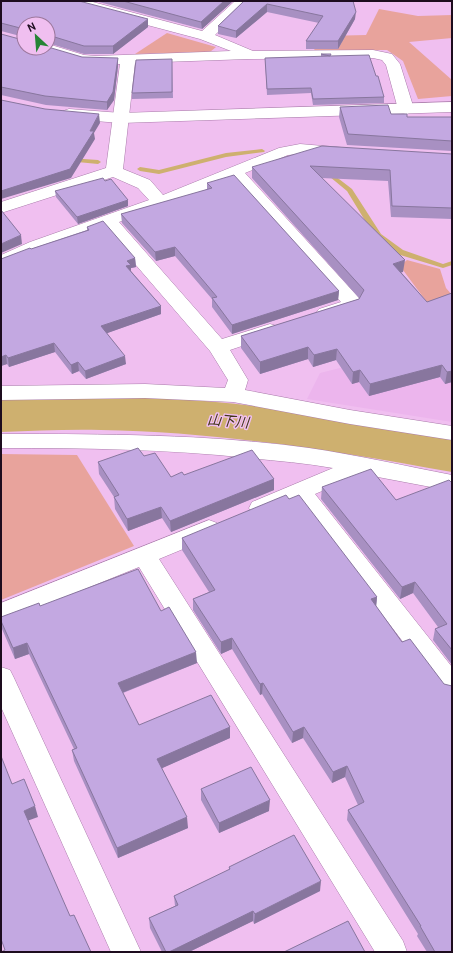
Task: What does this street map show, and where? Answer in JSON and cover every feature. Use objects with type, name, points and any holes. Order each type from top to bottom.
[{"type":"street","points":[[73,1],[205,36],[250,55]]},
{"type":"street","points":[[205,36],[243,1]]},
{"type":"street","points":[[56,51],[83,59],[96,60],[250,55],[373,54],[387,57],[394,64],[406,109]]},
{"type":"street","points":[[114,170],[128,60]]},
{"type":"street","points":[[54,112],[121,118],[452,107]]},
{"type":"street","points":[[1,262],[36,246],[108,222],[285,151],[300,149],[353,152]]},
{"type":"street","points":[[1,208],[114,170],[144,184],[160,202]]},
{"type":"street","points":[[235,172],[352,302],[350,306],[306,319]]},
{"type":"street","points":[[108,222],[218,347],[238,380],[233,395]]},
{"type":"street","points":[[218,347],[284,326]]},
{"type":"street","points":[[1,393],[145,391],[233,395],[350,417],[452,433]]},
{"type":"street","points":[[1,441],[102,441],[208,446],[309,456],[452,483]]},
{"type":"street","points":[[1,613],[301,492],[360,466]]},
{"type":"street","points":[[301,492],[452,686]]},
{"type":"street","points":[[144,555],[392,952]]},
{"type":"street","points":[[1,678],[126,952]]},
{"type":"shaded area","points":[[379,9],[418,16],[452,15],[452,38],[409,42],[452,80],[452,96],[418,99],[403,61],[387,50],[314,50],[325,36],[366,35]]},
{"type":"shaded area","points":[[167,33],[216,47],[210,52],[135,54]]},
{"type":"shaded area","points":[[407,260],[440,269],[446,288],[452,295],[452,336],[400,266]]},
{"type":"shaded area","points":[[452,340],[452,422],[307,399],[320,373]]},
{"type":"shaded area","points":[[1,454],[77,455],[134,546],[1,600]]},
{"type":"building","points":[[1,1],[79,1],[148,19],[113,46],[84,46],[56,37],[56,16],[16,16],[16,27],[1,23]]},
{"type":"building","points":[[123,1],[224,1],[201,22]]},
{"type":"building","points":[[244,1],[353,1],[356,12],[338,41],[306,41],[323,16],[267,4],[236,31],[218,26]]},
{"type":"building","points":[[1,34],[16,38],[16,56],[56,56],[56,49],[82,57],[118,58],[113,92],[107,102],[45,96],[1,87]]},
{"type":"building","points":[[369,55],[376,76],[378,76],[384,97],[313,99],[311,88],[267,89],[265,58]]},
{"type":"building","points":[[172,59],[172,92],[132,93],[136,60]]},
{"type":"building","points":[[1,100],[45,109],[99,114],[90,131],[94,131],[70,169],[1,191]]},
{"type":"building","points":[[388,105],[391,114],[407,114],[407,117],[452,117],[452,141],[348,134],[340,107]]},
{"type":"building","points":[[322,146],[452,154],[452,208],[392,206],[390,170],[310,166],[405,260],[393,264],[427,302],[452,293],[452,371],[447,372],[442,365],[370,384],[360,370],[353,372],[337,349],[314,355],[308,347],[260,362],[241,336],[359,299],[364,290],[252,167]]},
{"type":"building","points":[[234,175],[339,291],[232,325],[212,298],[217,297],[175,247],[155,252],[121,214],[212,188],[207,183]]},
{"type":"building","points":[[103,178],[105,181],[111,179],[128,200],[77,217],[55,191]]},
{"type":"building","points":[[1,210],[21,235],[1,244]]},
{"type":"building","points":[[103,221],[135,258],[127,261],[131,265],[126,266],[161,306],[101,326],[125,356],[85,371],[78,362],[71,365],[54,343],[8,358],[6,355],[1,357],[1,259],[30,248],[31,249],[89,230],[87,227]]},
{"type":"building","points":[[138,448],[144,456],[155,453],[171,477],[182,472],[184,475],[252,450],[274,479],[170,521],[161,507],[127,519],[114,497],[119,495],[98,462]]},
{"type":"building","points":[[371,469],[396,500],[449,480],[452,483],[452,650],[435,629],[447,624],[415,582],[402,587],[322,487]]},
{"type":"building","points":[[286,495],[289,499],[299,495],[377,597],[371,599],[402,642],[410,639],[444,684],[452,686],[452,952],[435,952],[421,926],[348,810],[364,802],[347,766],[333,772],[304,727],[293,732],[263,683],[260,684],[232,638],[221,642],[193,599],[215,590],[182,538]]},
{"type":"building","points":[[138,569],[161,611],[169,607],[196,652],[118,683],[139,725],[211,695],[230,727],[157,759],[187,817],[117,848],[72,750],[77,748],[27,643],[13,648],[1,621],[1,617],[39,603],[40,606]]},
{"type":"building","points":[[1,756],[12,784],[24,779],[35,806],[24,811],[70,916],[74,915],[91,952],[1,952],[5,950],[1,939]]},
{"type":"building","points":[[251,767],[270,800],[219,823],[201,789]]},
{"type":"building","points":[[294,835],[321,881],[255,914],[253,911],[169,952],[166,952],[149,918],[178,905],[174,896],[230,869],[229,867]]},
{"type":"building","points":[[348,921],[365,952],[284,952]]},
{"type":"waterway","points":[[140,169],[159,172],[226,155],[262,151]]},
{"type":"waterway","points":[[69,160],[98,162]]},
{"type":"waterway","points":[[326,171],[350,190],[378,235],[400,252],[443,266],[452,263]]},
{"type":"waterway","name":"山下川","points":[[1,415],[101,413],[214,420],[333,434],[452,454]]}]
